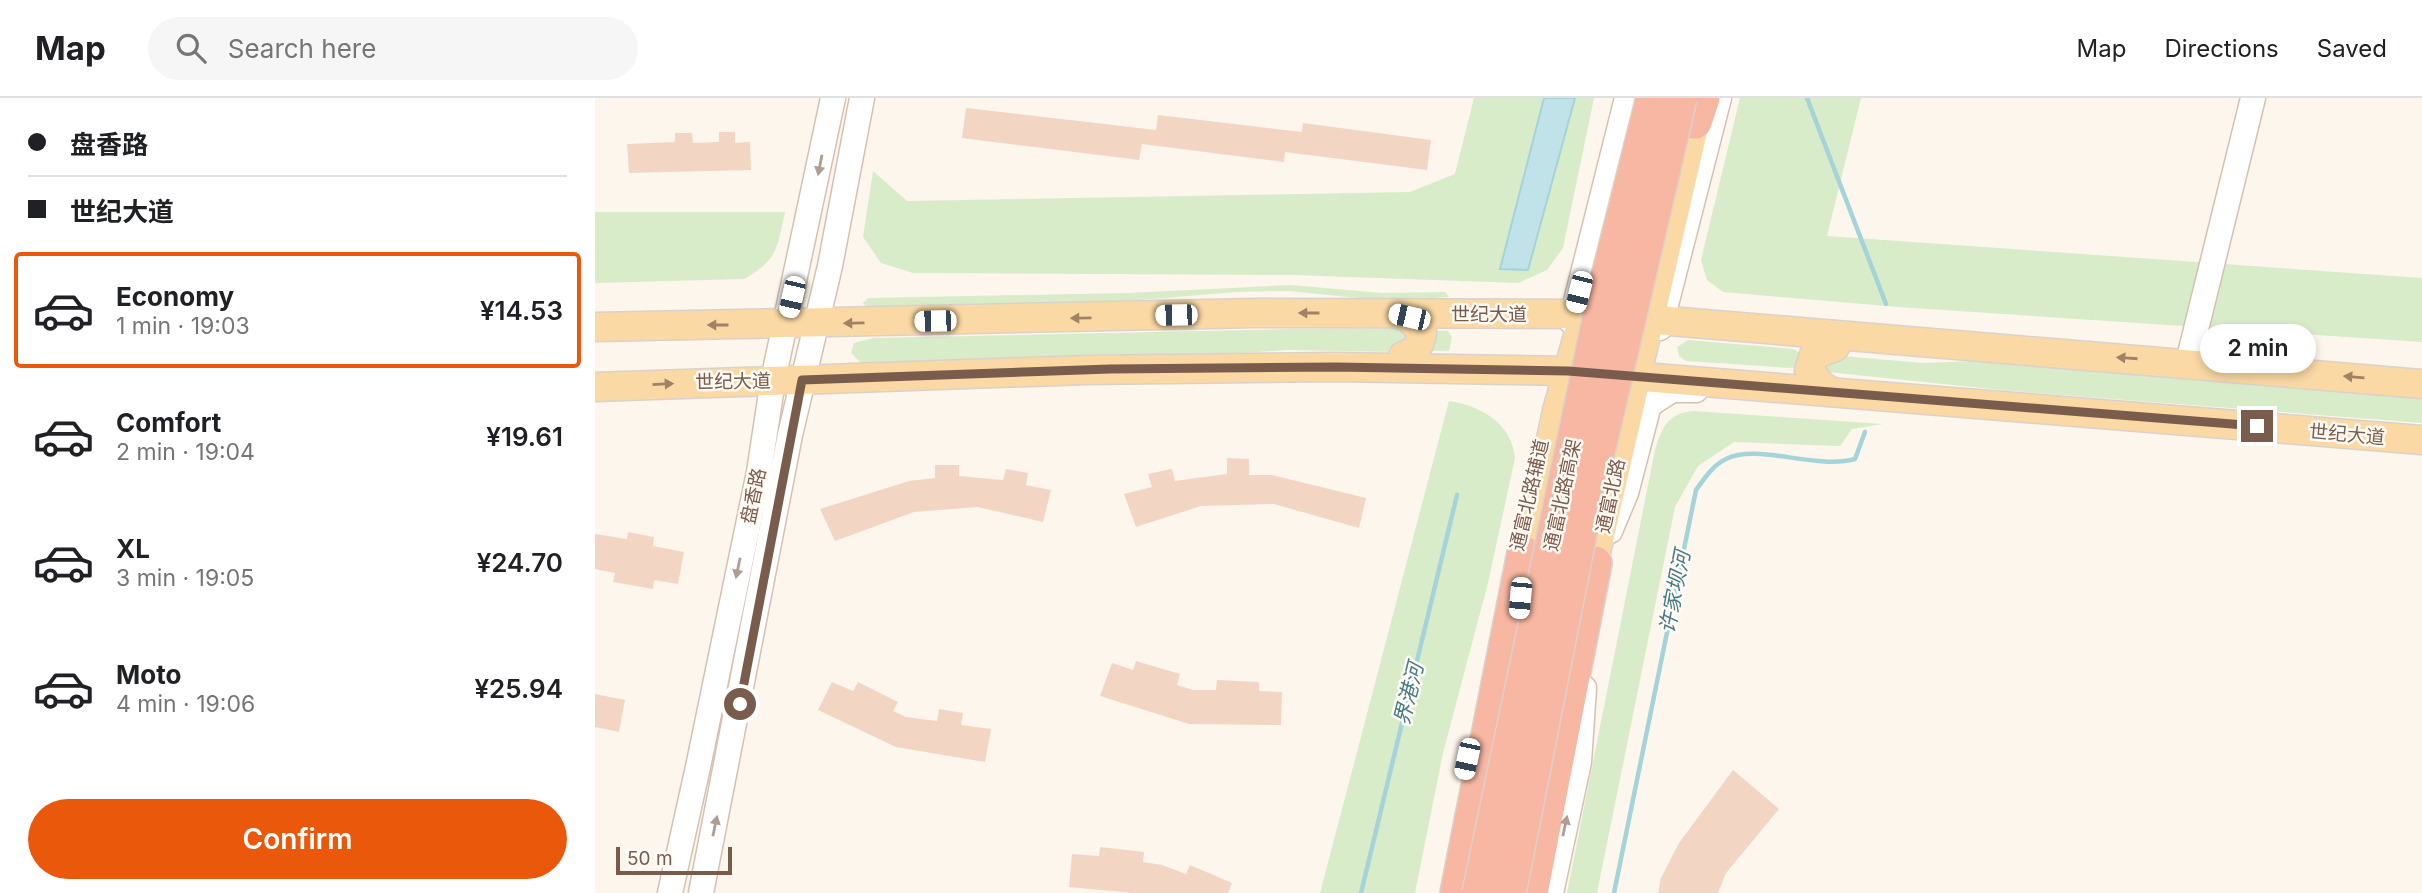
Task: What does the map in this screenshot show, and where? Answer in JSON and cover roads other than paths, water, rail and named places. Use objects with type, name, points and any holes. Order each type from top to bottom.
[{"type":"highway","name":"通富北路高架","points":[[1479,893],[1609,273],[1653,98]]},
{"type":"highway","name":"通富北路高架","points":[[1509,893],[1585,508],[1694,104]]},
{"type":"highway","points":[[1457,893],[1524,553]]},
{"type":"highway","points":[[1531,893],[1580,675],[1595,564]]},
{"type":"main road","points":[[1464,893],[1518,621],[1524,553],[1546,438],[1571,361],[1579,314],[1632,98]]},
{"type":"main road","name":"通富北路","points":[[1523,893],[1570,643],[1595,564],[1641,375],[1646,329],[1669,266],[1683,208],[1694,104]]},
{"type":"main road","points":[[1669,266],[1683,208]]},
{"type":"main road","name":"世纪大道","points":[[595,327],[1358,313],[1579,314],[1646,329],[2080,354],[2422,384]]},
{"type":"main road","points":[[1392,313],[1409,317],[1422,333],[1421,344],[1414,352],[1403,356]]},
{"type":"main road","points":[[1182,369],[1290,356],[1521,354],[1571,361],[1613,353],[1646,329],[1683,336],[1707,335],[1945,358],[2080,354]]},
{"type":"main road","points":[[1824,391],[1809,370],[1814,355],[1835,347]]},
{"type":"main road","name":"世纪大道","points":[[595,387],[1182,369],[1571,361],[1641,375],[2422,440]]},
{"type":"street","name":"盘香路","points":[[670,893],[759,472],[773,380],[833,98]]},
{"type":"street","name":"盘香路","points":[[701,893],[802,380],[817,323],[862,98]]},
{"type":"street","points":[[1358,313],[1436,307],[1537,307],[1549,305],[1563,297],[1573,286],[1601,172],[1632,98]]},
{"type":"street","points":[[1683,208],[1719,98]]},
{"type":"street","points":[[2188,362],[2253,98]]},
{"type":"street","points":[[1579,314],[1620,126]]},
{"type":"street","points":[[1551,893],[1579,762],[1580,675],[1615,517],[1641,375]]},
{"type":"street","points":[[1595,564],[1626,493],[1642,420],[1649,405],[1660,396],[1671,390],[1686,389],[1758,396],[1824,391]]},
{"type":"street","name":"通富北路辅道","points":[[1440,893],[1473,733],[1495,657],[1546,438]]},
{"type":"water","points":[[1544,98],[1575,98],[1528,270],[1500,269]]},
{"type":"waterway","name":"许家坝河","points":[[1807,98],[1886,304]]},
{"type":"waterway","name":"许家坝河","points":[[1614,893],[1696,490],[1717,465],[1739,455],[1770,455],[1839,462],[1855,459],[1865,432]]},
{"type":"waterway","name":"界港河","points":[[1361,893],[1457,495]]}]
